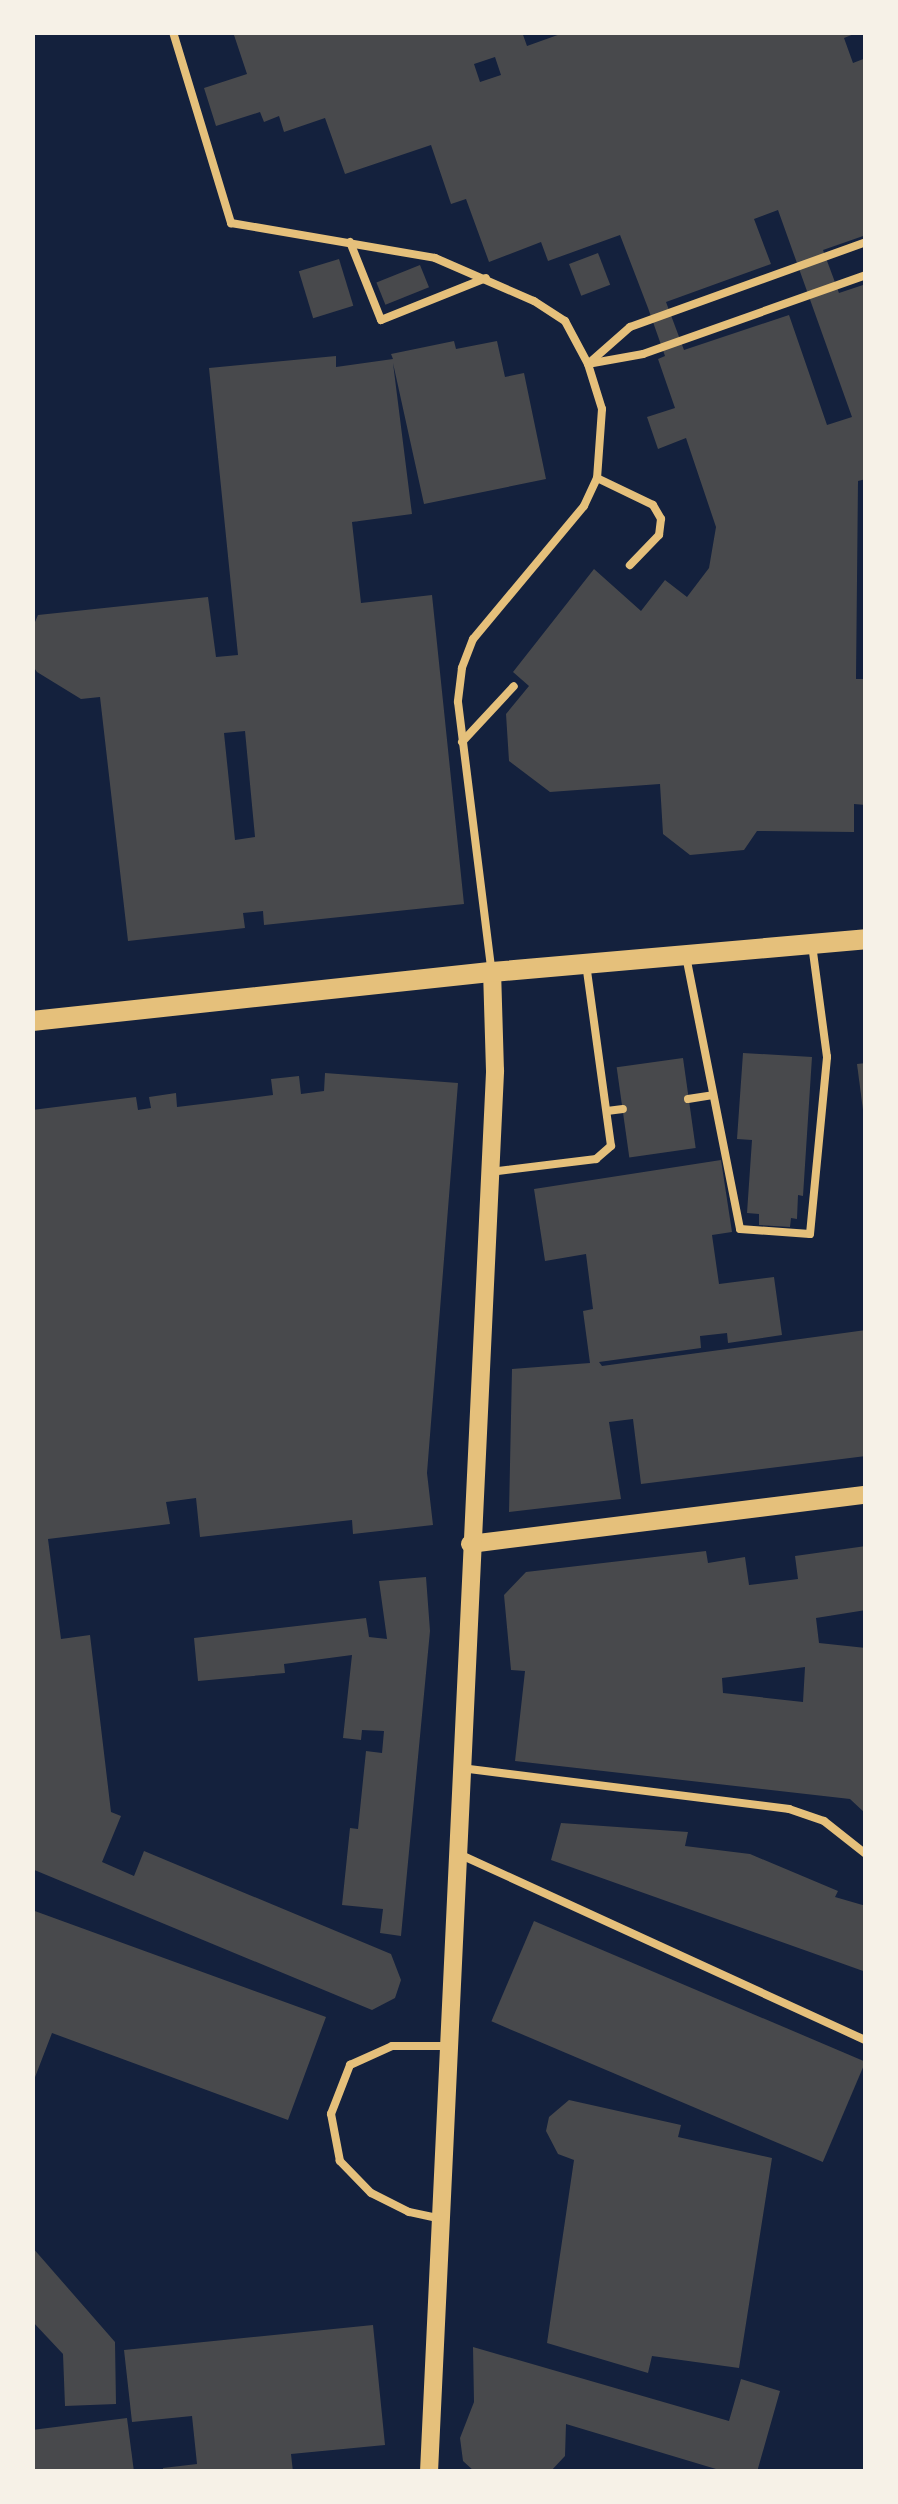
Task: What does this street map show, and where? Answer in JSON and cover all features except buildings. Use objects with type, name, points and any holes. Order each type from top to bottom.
[{"type":"main road","points":[[32,1021],[492,972],[866,939]]},
{"type":"street","points":[[429,2472],[495,1071],[492,972]]},
{"type":"street","points":[[470,1544],[866,1495]]},
{"type":"lane","points":[[173,32],[230,223],[435,258],[486,278],[565,320],[588,364],[602,408],[597,478],[584,506],[473,639],[460,685],[462,742],[492,972]]},
{"type":"lane","points":[[350,242],[381,320],[486,278]]},
{"type":"lane","points":[[588,364],[630,327],[866,242]]},
{"type":"lane","points":[[588,364],[644,354],[866,276]]},
{"type":"lane","points":[[597,478],[653,505],[661,519],[660,535],[630,565]]},
{"type":"lane","points":[[462,742],[514,686]]},
{"type":"lane","points":[[686,955],[740,1229],[810,1234],[827,1057],[812,944]]},
{"type":"lane","points":[[490,1172],[596,1159],[611,1146],[586,964]]},
{"type":"lane","points":[[688,1099],[713,1095]]},
{"type":"lane","points":[[607,1112],[623,1109]]},
{"type":"lane","points":[[461,1768],[789,1810],[824,1821],[866,1854]]},
{"type":"lane","points":[[457,1854],[866,2040]]},
{"type":"lane","points":[[442,2218],[409,2212],[371,2193],[340,2161],[331,2114],[350,2065],[392,2046],[449,2046]]}]
